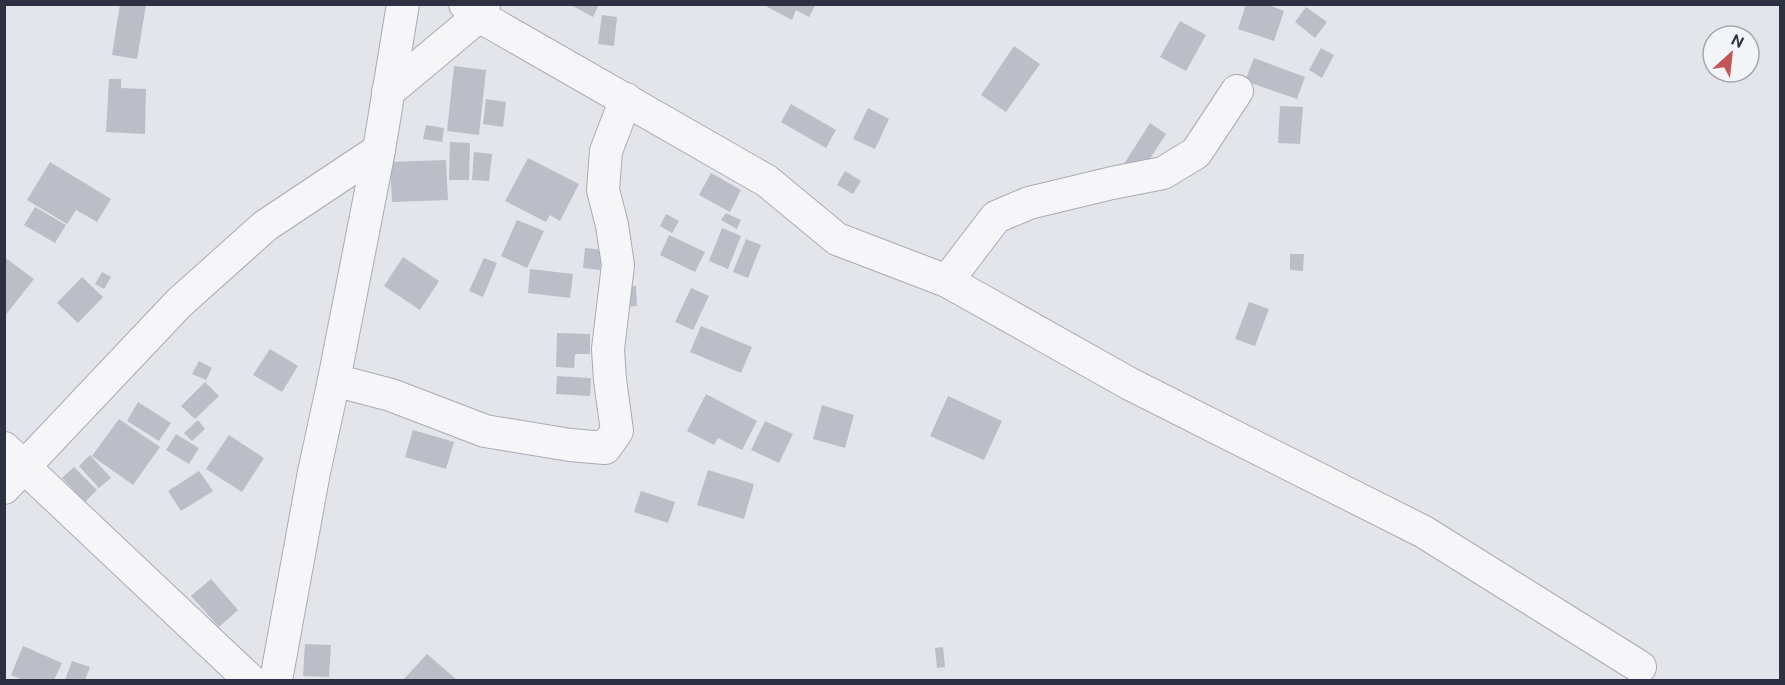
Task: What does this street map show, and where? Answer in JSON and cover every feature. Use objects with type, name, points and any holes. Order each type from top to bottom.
[{"type":"street","points":[[276,681],[312,483],[379,150],[403,4]]},
{"type":"street","points":[[388,92],[476,8],[767,181],[837,239],[947,281],[1130,384],[1424,532],[1640,667]]},
{"type":"street","points":[[947,281],[996,217],[1029,202],[1163,173],[1196,153],[1237,91]]},
{"type":"street","points":[[334,380],[391,395],[485,431],[570,445],[605,448],[616,430],[608,349],[618,265],[612,225],[603,190],[606,151],[626,99]]},
{"type":"street","points":[[250,681],[11,467],[179,303],[265,226],[379,150]]},
{"type":"building","points":[[120,4],[146,5],[137,59],[112,55]]},
{"type":"building","points":[[569,4],[599,4],[593,17]]},
{"type":"building","points":[[762,4],[816,4],[809,17],[796,10],[792,20]]},
{"type":"building","points":[[1246,4],[1266,4],[1284,11],[1274,41],[1238,29]]},
{"type":"building","points":[[1306,7],[1327,22],[1315,38],[1295,22]]},
{"type":"building","points":[[602,15],[617,17],[614,46],[598,44]]},
{"type":"building","points":[[1180,21],[1206,35],[1186,71],[1160,57]]},
{"type":"building","points":[[1014,46],[1040,64],[1006,112],[981,95]]},
{"type":"building","points":[[1321,48],[1334,55],[1322,78],[1309,70]]},
{"type":"building","points":[[1254,58],[1305,77],[1297,99],[1245,81]]},
{"type":"building","points":[[454,66],[486,70],[479,135],[447,131]]},
{"type":"building","points":[[109,79],[121,79],[121,88],[146,89],[145,134],[106,132]]},
{"type":"building","points":[[486,99],[506,102],[503,127],[483,124]]},
{"type":"building","points":[[791,104],[836,130],[826,148],[781,122]]},
{"type":"building","points":[[1280,106],[1303,107],[1300,144],[1278,143]]},
{"type":"building","points":[[868,108],[889,119],[875,149],[853,139]]},
{"type":"building","points":[[1150,123],[1166,134],[1140,174],[1124,164]]},
{"type":"building","points":[[426,125],[444,128],[442,142],[423,139]]},
{"type":"building","points":[[450,142],[470,143],[469,180],[449,180]]},
{"type":"building","points":[[474,152],[492,154],[489,181],[472,180]]},
{"type":"building","points":[[528,158],[579,184],[560,221],[550,215],[546,222],[505,201]]},
{"type":"building","points":[[446,160],[448,200],[392,202],[390,162]]},
{"type":"building","points":[[50,162],[111,199],[97,222],[76,210],[67,224],[27,200]]},
{"type":"building","points":[[845,171],[861,181],[853,194],[837,185]]},
{"type":"building","points":[[711,173],[741,190],[730,212],[699,195]]},
{"type":"building","points":[[35,207],[66,225],[55,243],[24,225]]},
{"type":"building","points":[[726,213],[741,220],[737,229],[721,220]]},
{"type":"building","points":[[666,214],[679,221],[672,233],[660,226]]},
{"type":"building","points":[[517,220],[544,231],[527,268],[501,256]]},
{"type":"building","points":[[722,228],[741,236],[728,269],[709,261]]},
{"type":"building","points":[[669,235],[705,252],[695,272],[660,255]]},
{"type":"building","points":[[746,239],[761,245],[748,278],[733,272]]},
{"type":"building","points":[[585,248],[603,250],[600,270],[583,268]]},
{"type":"building","points":[[1290,254],[1304,254],[1303,271],[1290,270]]},
{"type":"building","points":[[4,257],[34,279],[4,317]]},
{"type":"building","points":[[403,257],[439,281],[420,310],[384,286]]},
{"type":"building","points":[[484,258],[497,263],[483,297],[469,291]]},
{"type":"building","points":[[530,269],[573,274],[570,298],[528,293]]},
{"type":"building","points":[[102,272],[111,277],[104,289],[95,284]]},
{"type":"building","points":[[82,277],[103,297],[78,323],[57,303]]},
{"type":"building","points":[[636,286],[637,306],[617,307],[616,287]]},
{"type":"building","points":[[691,288],[709,296],[693,330],[675,322]]},
{"type":"building","points":[[1249,302],[1269,309],[1255,346],[1235,339]]},
{"type":"building","points":[[701,326],[752,347],[741,373],[690,352]]},
{"type":"building","points":[[557,333],[590,334],[590,354],[575,354],[574,368],[556,367]]},
{"type":"building","points":[[270,349],[298,366],[282,392],[253,375]]},
{"type":"building","points":[[199,361],[212,368],[206,380],[192,374]]},
{"type":"building","points":[[557,376],[591,378],[590,396],[556,394]]},
{"type":"building","points":[[205,382],[219,396],[195,419],[181,406]]},
{"type":"building","points":[[706,394],[757,421],[742,450],[718,438],[714,445],[687,431]]},
{"type":"building","points":[[948,396],[1002,421],[984,460],[930,436]]},
{"type":"building","points":[[138,402],[171,423],[159,441],[127,421]]},
{"type":"building","points":[[822,405],[854,415],[845,448],[813,439]]},
{"type":"building","points":[[119,419],[160,447],[133,485],[92,456]]},
{"type":"building","points":[[198,420],[205,429],[192,441],[184,433]]},
{"type":"building","points":[[765,421],[793,434],[779,463],[751,450]]},
{"type":"building","points":[[413,430],[454,442],[446,469],[405,457]]},
{"type":"building","points":[[176,434],[199,448],[189,464],[166,450]]},
{"type":"building","points":[[229,435],[264,458],[242,492],[206,469]]},
{"type":"building","points":[[90,455],[111,478],[99,488],[79,466]]},
{"type":"building","points":[[74,467],[97,490],[85,502],[62,478]]},
{"type":"building","points":[[708,470],[754,484],[744,519],[697,505]]},
{"type":"building","points":[[199,471],[213,491],[181,511],[168,491]]},
{"type":"building","points":[[641,491],[675,502],[668,523],[634,512]]},
{"type":"building","points":[[211,579],[238,610],[219,627],[191,596]]},
{"type":"building","points":[[305,644],[331,645],[329,677],[303,676]]},
{"type":"building","points":[[23,646],[62,663],[54,680],[23,680],[11,675]]},
{"type":"building","points":[[943,647],[945,667],[937,668],[935,648]]},
{"type":"building","points":[[427,654],[457,680],[403,680]]},
{"type":"building","points":[[72,661],[90,667],[85,680],[65,680]]}]
